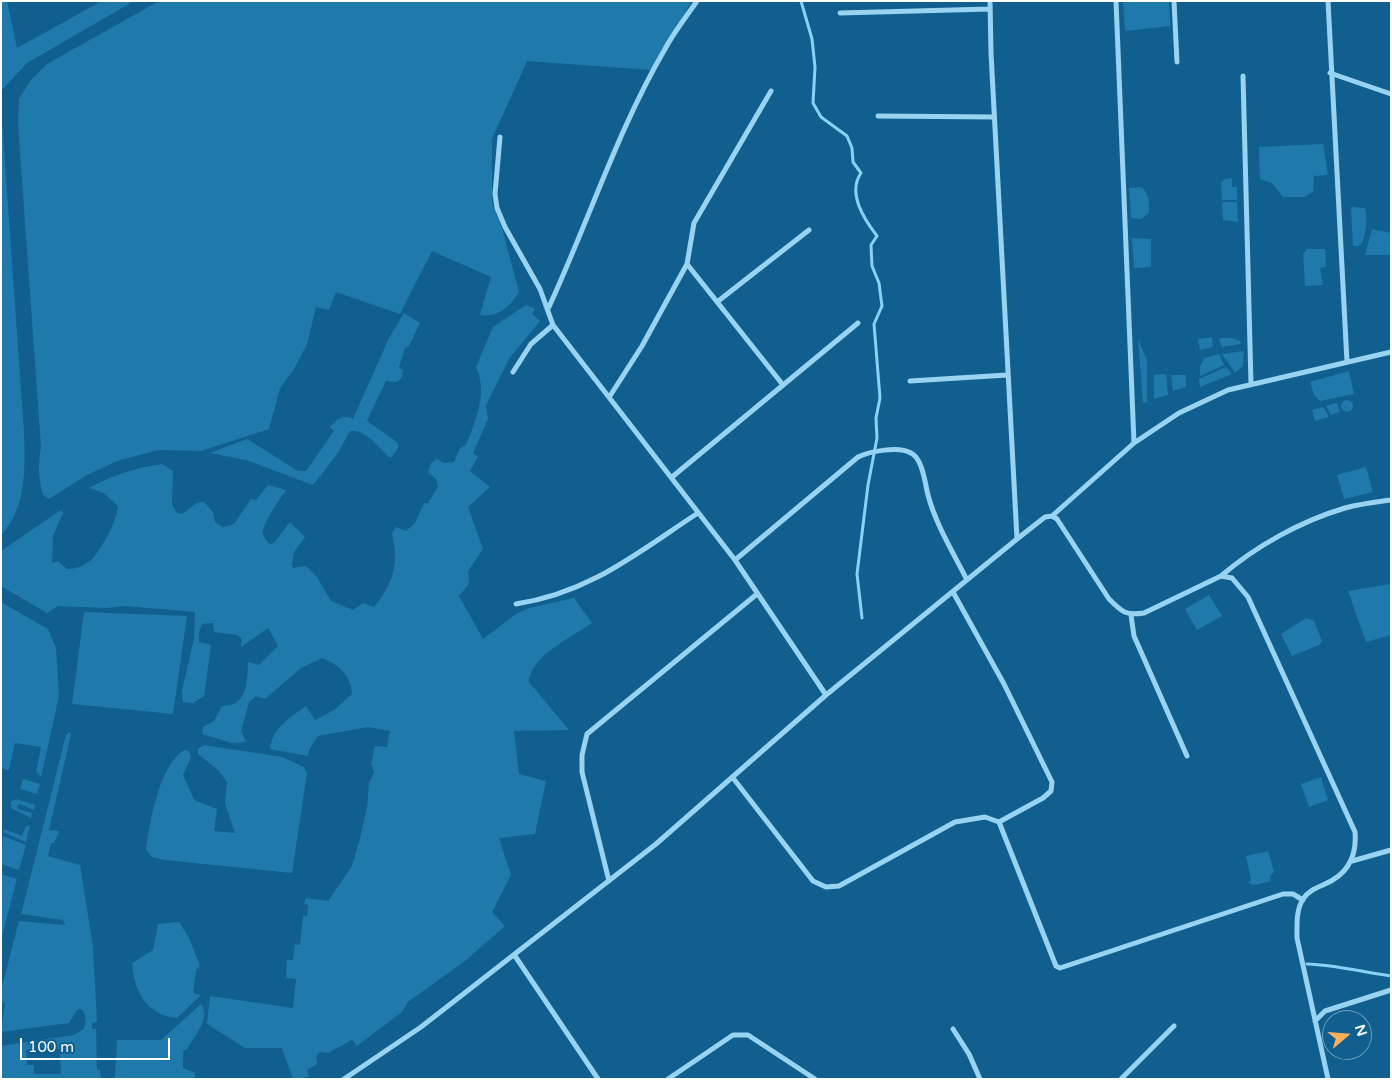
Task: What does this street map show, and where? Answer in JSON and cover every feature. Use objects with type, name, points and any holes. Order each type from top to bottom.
[{"type":"street","points":[[548,309],[571,260],[626,125],[665,48],[697,1]]},
{"type":"street","points":[[990,1],[994,117],[1017,539]]},
{"type":"street","points":[[1116,1],[1134,443]]},
{"type":"street","points":[[1174,1],[1177,62]]},
{"type":"street","points":[[1328,1],[1330,73],[1347,362]]},
{"type":"street","points":[[840,13],[990,10]]},
{"type":"street","points":[[1330,73],[1391,94]]},
{"type":"street","points":[[1243,76],[1251,384]]},
{"type":"street","points":[[610,396],[642,346],[687,264],[694,223],[771,91]]},
{"type":"street","points":[[878,116],[994,117]]},
{"type":"street","points":[[500,137],[495,194],[498,208],[554,325],[735,560],[826,695]]},
{"type":"street","points":[[717,302],[809,230]]},
{"type":"street","points":[[687,264],[783,385]]},
{"type":"street","points":[[672,476],[858,323]]},
{"type":"street","points":[[513,372],[531,344],[554,325]]},
{"type":"street","points":[[344,1079],[421,1027],[515,956],[656,844],[826,695],[1017,539],[1045,517],[1052,516],[1134,443],[1179,413],[1228,390],[1391,352]]},
{"type":"street","points":[[910,381],[1007,376]]},
{"type":"street","points":[[735,560],[831,478],[870,451],[910,452],[916,457],[932,511],[967,580]]},
{"type":"street","points":[[1052,516],[1056,519],[1109,599],[1120,610],[1131,615],[1144,613],[1221,576],[1244,557],[1323,516],[1346,508],[1391,500]]},
{"type":"street","points":[[516,604],[559,596],[600,577],[698,513]]},
{"type":"street","points":[[1221,576],[1232,578],[1248,597],[1336,786],[1355,832],[1356,848],[1352,861],[1338,876],[1310,890],[1302,900],[1298,915],[1297,938],[1328,1079]]},
{"type":"street","points":[[733,778],[813,881],[826,887],[839,886],[955,822],[985,817],[999,822],[1043,798],[1051,791],[1052,782],[1004,684],[953,592]]},
{"type":"street","points":[[609,881],[582,772],[584,740],[587,734],[757,594]]},
{"type":"street","points":[[1131,615],[1134,636],[1187,756]]},
{"type":"street","points":[[999,822],[1056,966],[1060,968],[1283,894],[1293,894],[1302,900]]},
{"type":"street","points":[[1352,861],[1391,850]]},
{"type":"street","points":[[515,956],[598,1079]]},
{"type":"street","points":[[1315,1021],[1325,1011],[1391,990]]},
{"type":"street","points":[[1121,1079],[1174,1026]]},
{"type":"street","points":[[953,1029],[969,1054],[980,1079]]},
{"type":"street","points":[[668,1079],[733,1035],[740,1034],[748,1035],[814,1078]]},
{"type":"shaded area","points":[[1,1],[7,1],[17,48],[102,1],[134,1],[27,63],[1,91]]},
{"type":"shaded area","points":[[159,1],[692,1],[651,70],[527,61],[492,139],[492,203],[502,228],[519,292],[503,310],[493,315],[480,315],[491,277],[432,251],[400,314],[336,292],[329,310],[316,307],[307,344],[294,369],[280,388],[269,429],[201,451],[158,450],[117,461],[87,475],[49,499],[43,495],[39,477],[41,447],[18,124],[19,99],[31,80],[47,64]]},
{"type":"shaded area","points":[[1123,1],[1169,1],[1170,26],[1125,31]]},
{"type":"shaded area","points":[[1,107],[24,432],[24,472],[23,486],[16,512],[1,535]]},
{"type":"shaded area","points":[[1323,144],[1328,175],[1314,176],[1313,192],[1304,197],[1283,197],[1272,183],[1260,179],[1259,147]]},
{"type":"shaded area","points":[[1232,178],[1232,187],[1237,187],[1237,200],[1222,200],[1221,183],[1225,179]]},
{"type":"shaded area","points":[[1141,187],[1147,195],[1149,213],[1141,219],[1131,218],[1129,188]]},
{"type":"shaded area","points":[[1222,202],[1237,202],[1238,222],[1223,220]]},
{"type":"shaded area","points":[[1351,207],[1365,208],[1366,211],[1363,242],[1357,246],[1353,246]]},
{"type":"shaded area","points":[[1372,229],[1391,233],[1391,255],[1365,255]]},
{"type":"shaded area","points":[[1132,238],[1151,239],[1151,267],[1134,268]]},
{"type":"shaded area","points":[[1307,249],[1325,249],[1326,267],[1320,268],[1323,285],[1305,286],[1303,254]]},
{"type":"shaded area","points":[[526,305],[535,309],[532,314],[540,321],[509,359],[486,405],[488,419],[473,453],[478,457],[470,471],[490,487],[468,507],[483,549],[468,571],[469,584],[459,596],[483,639],[516,614],[529,608],[574,598],[592,623],[563,641],[544,656],[536,664],[529,682],[569,730],[514,731],[519,774],[546,781],[535,834],[499,838],[511,875],[492,912],[505,926],[465,961],[408,1002],[402,1012],[357,1046],[352,1040],[328,1053],[320,1052],[316,1056],[317,1064],[307,1070],[309,1077],[293,1079],[282,1048],[245,1048],[207,1024],[210,996],[293,1008],[296,979],[286,978],[287,960],[293,960],[295,944],[300,945],[303,916],[307,916],[308,905],[304,904],[306,898],[328,901],[352,866],[367,808],[369,783],[374,773],[371,763],[375,746],[387,747],[390,731],[368,727],[318,736],[310,748],[308,756],[270,749],[271,742],[278,729],[306,706],[315,720],[334,710],[352,694],[349,681],[343,671],[322,658],[301,668],[265,699],[256,696],[249,702],[241,731],[246,742],[232,743],[202,734],[203,727],[214,721],[222,706],[231,705],[241,697],[246,685],[248,662],[259,665],[278,646],[268,628],[241,647],[242,639],[237,635],[214,632],[213,623],[202,624],[199,632],[199,642],[211,645],[204,696],[193,703],[183,702],[182,691],[194,639],[195,612],[125,606],[107,608],[58,606],[47,613],[1,586],[1,551],[61,510],[63,513],[53,536],[52,563],[58,561],[67,569],[83,565],[92,559],[104,542],[115,519],[118,506],[104,493],[89,488],[124,473],[162,464],[173,471],[172,504],[176,512],[182,514],[197,503],[204,502],[213,512],[215,522],[223,527],[234,524],[251,499],[256,500],[268,485],[286,490],[265,525],[263,534],[266,539],[270,544],[274,543],[290,522],[305,537],[294,552],[293,568],[306,566],[317,577],[331,601],[353,610],[363,603],[374,607],[386,590],[393,572],[395,554],[392,533],[396,527],[406,531],[415,523],[424,503],[428,503],[438,487],[436,479],[428,472],[431,463],[437,459],[444,463],[454,462],[460,448],[466,445],[477,416],[481,397],[481,387],[476,367],[493,327]]},
{"type":"shaded area","points":[[404,313],[420,323],[409,346],[405,348],[399,368],[403,370],[402,377],[397,382],[386,381],[367,421],[397,442],[399,446],[392,457],[389,457],[366,436],[356,431],[350,431],[338,453],[313,485],[246,460],[210,453],[247,439],[298,471],[306,471],[334,431],[330,427],[340,418],[353,419],[389,338]]},
{"type":"shaded area","points":[[1212,337],[1213,347],[1200,350],[1198,339]]},
{"type":"shaded area","points":[[1138,338],[1147,361],[1147,402],[1143,403]]},
{"type":"shaded area","points":[[1232,338],[1240,341],[1241,344],[1222,347],[1219,339]]},
{"type":"shaded area","points":[[1244,351],[1243,366],[1235,373],[1222,354]]},
{"type":"shaded area","points":[[1219,354],[1224,365],[1200,376],[1200,367],[1204,358]]},
{"type":"shaded area","points":[[1226,367],[1232,374],[1200,387],[1199,379]]},
{"type":"shaded area","points":[[1349,371],[1354,394],[1320,401],[1314,395],[1310,382]]},
{"type":"shaded area","points":[[1166,374],[1168,395],[1154,399],[1154,375]]},
{"type":"shaded area","points":[[1171,375],[1186,375],[1186,387],[1173,391]]},
{"type":"shaded area","points":[[1345,400],[1349,400],[1353,406],[1349,412],[1345,412],[1341,408],[1341,404]]},
{"type":"shaded area","points":[[1337,403],[1340,412],[1331,415],[1326,406]]},
{"type":"shaded area","points":[[1323,407],[1329,417],[1315,421],[1312,410]]},
{"type":"shaded area","points":[[1366,467],[1373,492],[1344,499],[1337,475]]},
{"type":"shaded area","points":[[1391,584],[1391,635],[1366,642],[1348,591]]},
{"type":"shaded area","points":[[1209,595],[1222,616],[1197,630],[1185,609]]},
{"type":"shaded area","points":[[1,602],[48,629],[56,648],[59,696],[41,777],[36,772],[41,747],[15,743],[9,770],[1,768]]},
{"type":"shaded area","points":[[84,612],[187,616],[173,714],[72,704]]},
{"type":"shaded area","points":[[1306,618],[1314,621],[1322,641],[1319,645],[1292,656],[1281,634]]},
{"type":"shaded area","points":[[70,732],[49,830],[59,831],[54,843],[51,843],[48,856],[80,865],[93,947],[97,1022],[92,1023],[92,1029],[96,1029],[97,1070],[100,1070],[101,1079],[1,1079],[1,1046],[34,1041],[34,1050],[26,1050],[27,1065],[34,1065],[34,1074],[61,1074],[60,1049],[41,1049],[40,1040],[74,1035],[84,1029],[86,1021],[81,1009],[77,1010],[69,1023],[1,1032],[5,1003],[1,1002],[1,990],[19,921],[65,925],[63,920],[21,914],[66,735]]},
{"type":"shaded area","points":[[204,745],[282,757],[304,767],[307,773],[292,873],[165,860],[152,857],[146,849],[153,810],[162,781],[175,758],[184,750],[189,751],[191,757],[183,775],[194,800],[217,809],[214,831],[235,833],[225,803],[227,782],[218,770],[198,754],[198,749]]},
{"type":"shaded area","points":[[1321,777],[1328,800],[1309,807],[1301,784]]},
{"type":"shaded area","points":[[23,779],[40,784],[37,794],[20,789]]},
{"type":"shaded area","points":[[16,799],[35,805],[34,810],[20,804],[17,806],[18,809],[32,813],[31,818],[11,808],[11,802]]},
{"type":"shaded area","points":[[26,826],[30,826],[26,842],[3,832],[4,829],[22,836]]},
{"type":"shaded area","points":[[3,836],[26,845],[19,870],[1,864]]},
{"type":"shaded area","points":[[1268,851],[1274,872],[1270,876],[1271,881],[1254,885],[1248,883],[1251,880],[1246,856]]},
{"type":"shaded area","points":[[1,874],[17,879],[1,940]]},
{"type":"shaded area","points":[[179,922],[189,938],[200,966],[196,970],[193,993],[201,995],[177,1018],[157,1012],[144,1000],[136,983],[132,963],[153,950],[158,924]]},
{"type":"shaded area","points":[[201,1004],[204,1009],[203,1021],[187,1049],[183,1051],[183,1068],[195,1073],[195,1079],[115,1079],[117,1040],[161,1040]]},
{"type":"waterway","points":[[801,1],[812,39],[815,67],[813,103],[821,117],[847,136],[852,148],[853,162],[861,173],[857,181],[856,197],[867,222],[877,236],[871,245],[872,266],[879,283],[882,306],[874,324],[880,398],[876,418],[877,438],[868,485],[857,574],[862,618]]},
{"type":"waterway","points":[[1307,964],[1339,967],[1391,976]]}]
